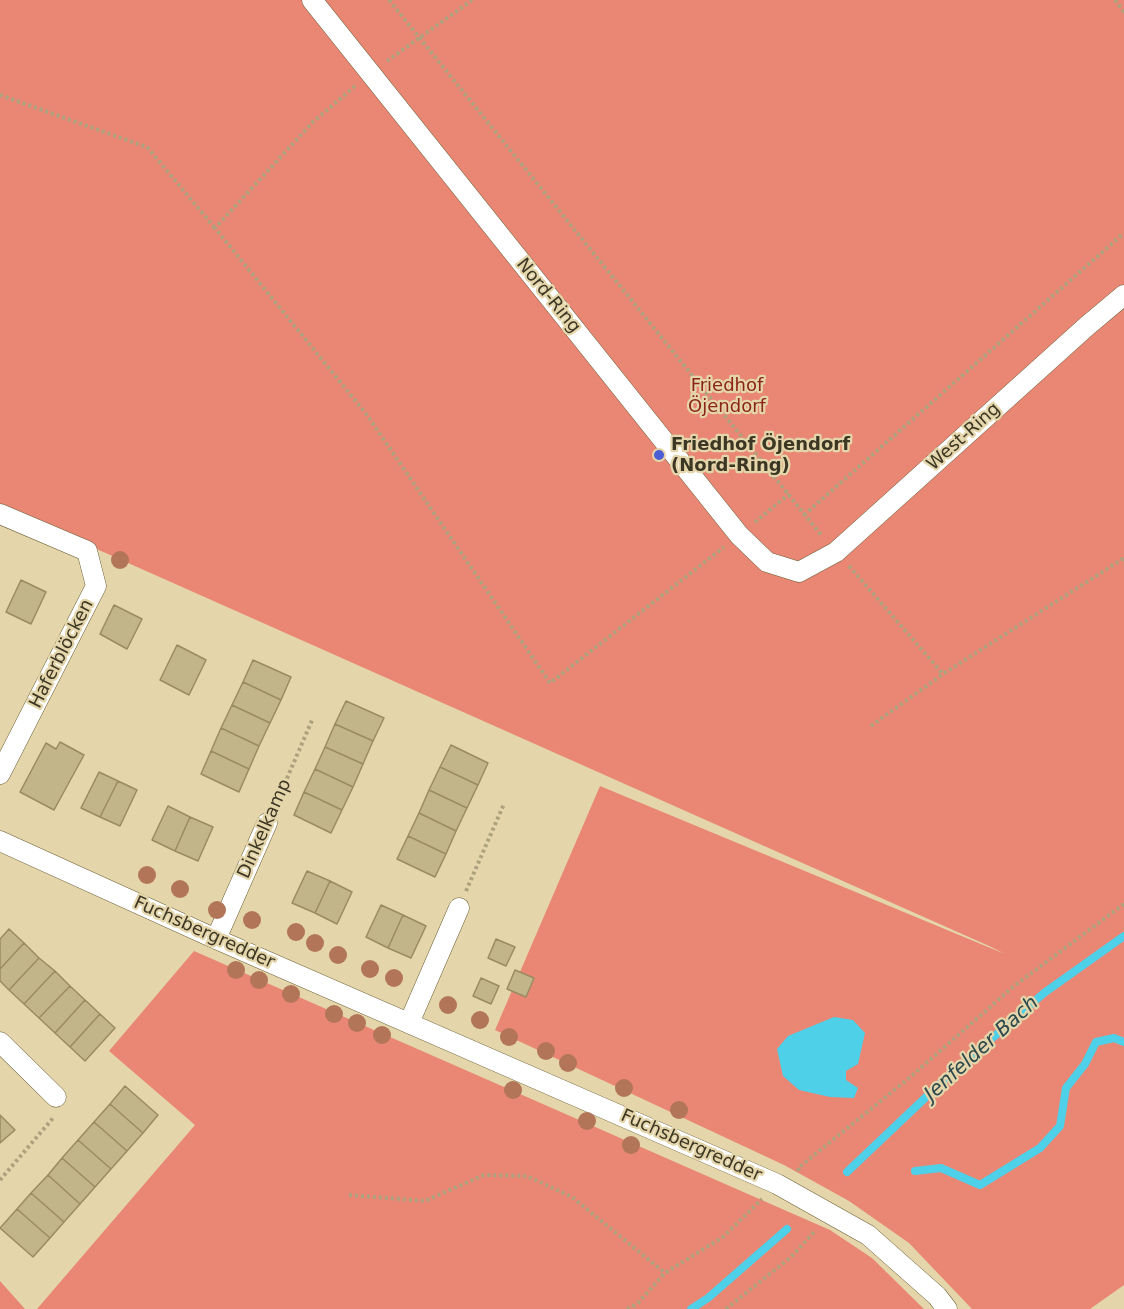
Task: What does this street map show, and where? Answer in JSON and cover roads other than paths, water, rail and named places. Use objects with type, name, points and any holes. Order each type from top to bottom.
[{"type":"street","name":"Nord-Ring","points":[[312,0],[739,535],[767,562],[799,572]]},
{"type":"street","name":"West-Ring","points":[[799,572],[836,552],[1124,295]]},
{"type":"street","name":"Haferblöcken","points":[[0,514],[87,551],[96,586],[0,774]]},
{"type":"street","name":"Dinkelkamp","points":[[216,939],[267,823]]},
{"type":"street","name":"Fuchsbergredder","points":[[0,841],[216,939],[777,1184],[868,1235],[937,1296],[947,1309]]},
{"type":"street","points":[[409,1023],[459,908]]},
{"type":"street","points":[[0,1042],[56,1097]]},
{"type":"water","points":[[834,1017],[853,1020],[865,1033],[858,1064],[846,1071],[846,1080],[858,1088],[854,1098],[830,1097],[799,1090],[783,1076],[777,1049],[788,1036]]},
{"type":"waterway","name":"Jenfelder Bach","points":[[847,1172],[943,1081],[1044,993],[1124,936]]},
{"type":"waterway","points":[[915,1171],[941,1168],[980,1185],[1040,1148],[1060,1126],[1066,1088],[1085,1064],[1096,1042],[1114,1038],[1124,1042]]},
{"type":"waterway","name":"Jenfelder Bach","points":[[691,1309],[708,1298],[787,1229]]},
{"type":"place","name":"Friedhof Öjendorf (Nord-Ring)","points":[[659,455]]},
{"type":"park label","name":"Friedhof Öjendorf","points":[[727,396]]}]
